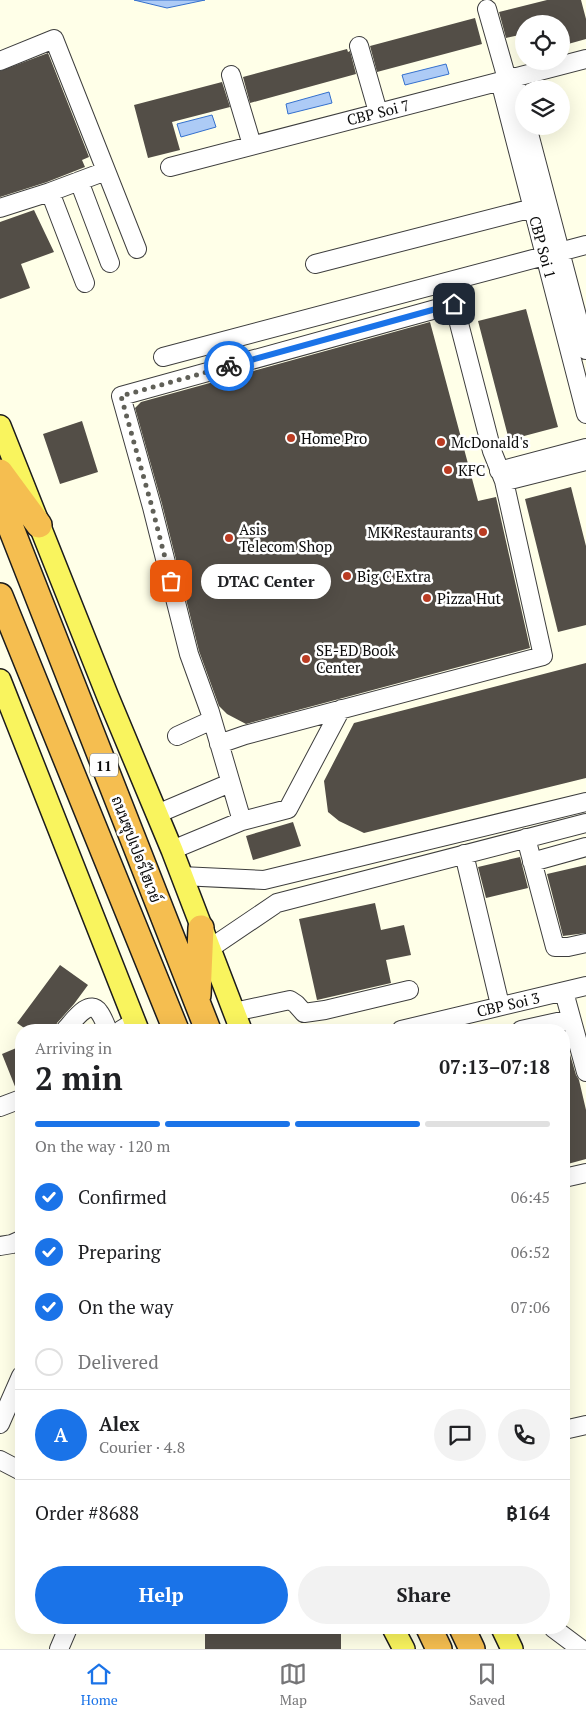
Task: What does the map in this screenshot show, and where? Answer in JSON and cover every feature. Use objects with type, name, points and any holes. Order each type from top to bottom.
[{"type":"highway","points":[[0,472],[39,524]]},
{"type":"highway","name":"ถนนซุปเปอร์ไฮเวย์","points":[[0,500],[205,1024]]},
{"type":"highway","name":"ถนนซุปเปอร์ไฮเวย์","points":[[2,604],[174,1024]]},
{"type":"highway","points":[[197,1004],[205,938]]},
{"type":"highway","points":[[432,1634],[439,1649]]},
{"type":"highway","points":[[465,1634],[472,1649]]},
{"type":"main road","points":[[0,426],[172,850],[237,1021]]},
{"type":"main road","points":[[0,680],[130,1024]]},
{"type":"main road","points":[[396,1634],[404,1649]]},
{"type":"main road","points":[[505,1634],[512,1649]]},
{"type":"street","points":[[487,9],[507,79],[515,96]]},
{"type":"street","points":[[0,61],[54,39],[137,249]]},
{"type":"street","points":[[359,46],[378,112]]},
{"type":"street","name":"CBP Soi 7","points":[[170,167],[586,59]]},
{"type":"street","points":[[231,75],[252,145]]},
{"type":"street","name":"CBP Soi 1","points":[[507,79],[533,208],[553,254],[586,350]]},
{"type":"street","name":"CBP Soi 1","points":[[528,135],[586,414]]},
{"type":"street","points":[[0,208],[106,171]]},
{"type":"street","points":[[79,181],[110,263]]},
{"type":"street","points":[[50,192],[85,283]]},
{"type":"street","points":[[315,264],[533,208]]},
{"type":"street","points":[[163,357],[586,245]]},
{"type":"street","points":[[219,744],[245,735],[543,656],[501,476],[492,451],[454,304],[121,396],[152,507],[189,654],[212,720],[230,783],[242,821]]},
{"type":"street","points":[[501,476],[586,448]]},
{"type":"street","points":[[501,476],[586,461]]},
{"type":"street","points":[[172,850],[242,821],[288,809],[341,709]]},
{"type":"street","points":[[177,736],[212,720]]},
{"type":"street","points":[[157,814],[230,783]]},
{"type":"street","points":[[181,876],[264,880],[586,802]]},
{"type":"street","points":[[205,938],[277,902],[586,823]]},
{"type":"street","points":[[526,838],[555,947],[568,947],[586,943]]},
{"type":"street","points":[[532,862],[586,848]]},
{"type":"street","points":[[464,854],[500,1005]]},
{"type":"street","points":[[264,880],[277,902]]},
{"type":"street","name":"CBP Soi 3","points":[[425,1024],[586,986]]},
{"type":"street","points":[[237,1021],[290,1000],[304,1012],[325,1010],[409,990]]},
{"type":"street","points":[[564,992],[586,1072]]},
{"type":"street","points":[[70,1024],[88,1007],[99,1011],[105,1024]]},
{"type":"street","points":[[549,1024],[572,1019]]},
{"type":"street","points":[[0,1107],[15,1101]]},
{"type":"street","points":[[570,1177],[586,1173]]},
{"type":"street","points":[[0,1246],[15,1243]]},
{"type":"street","points":[[0,1424],[15,1390]]},
{"type":"street","points":[[570,1429],[586,1425]]},
{"type":"street","points":[[0,1460],[15,1468]]},
{"type":"street","points":[[59,1649],[65,1634]]},
{"type":"street","points":[[561,1634],[581,1649]]},
{"type":"water","points":[[134,0],[205,0],[167,8]]},
{"type":"water","points":[[446,64],[449,74],[405,85],[402,75]]},
{"type":"water","points":[[329,92],[332,103],[288,114],[286,104]]},
{"type":"water","points":[[212,115],[216,127],[181,137],[177,124]]},
{"type":"building","points":[[547,0],[581,0],[586,19],[586,39],[570,43],[570,15],[515,15],[515,36],[506,38],[499,12]]},
{"type":"building","points":[[475,18],[482,44],[377,72],[370,46]]},
{"type":"building","points":[[347,49],[348,52],[350,51],[356,74],[250,103],[243,77]]},
{"type":"building","points":[[48,53],[89,157],[82,160],[85,167],[0,197],[0,71]]},
{"type":"building","points":[[222,82],[230,107],[172,122],[180,150],[148,158],[134,105]]},
{"type":"building","points":[[34,210],[54,252],[21,264],[30,288],[0,299],[0,222]]},
{"type":"building","points":[[526,309],[558,427],[509,440],[478,321]]},
{"type":"building","name":"Big C Extra","points":[[430,322],[478,501],[496,497],[530,648],[246,724],[227,714],[219,706],[199,651],[162,504],[135,408],[141,402]]},
{"type":"building","points":[[82,421],[98,472],[60,484],[43,434]]},
{"type":"building","points":[[571,487],[586,546],[586,625],[558,632],[525,499]]},
{"type":"building","points":[[586,663],[586,778],[364,833],[339,821],[328,812],[324,781],[354,723]]},
{"type":"building","points":[[293,822],[301,846],[253,860],[246,836]]},
{"type":"building","points":[[520,857],[528,888],[486,898],[478,867]]},
{"type":"building","points":[[586,865],[586,933],[563,936],[547,874]]},
{"type":"building","points":[[375,903],[381,930],[404,925],[411,955],[386,960],[391,983],[317,1000],[299,919]]},
{"type":"building","points":[[60,965],[88,985],[57,1024],[17,1023]]},
{"type":"building","points":[[15,1049],[15,1086],[2,1054]]},
{"type":"building","points":[[570,1054],[579,1080],[586,1110],[586,1159],[570,1163]]},
{"type":"building","points":[[205,1634],[341,1634],[341,1649],[205,1649]]},
{"type":"way so far","points":[[171,581],[121,396],[229,366]]},
{"type":"place","name":"Home Pro","points":[[291,438]]},
{"type":"place","name":"McDonald's","points":[[441,442]]},
{"type":"place","name":"KFC","points":[[448,470]]},
{"type":"place","name":"MK Restaurants","points":[[483,532]]},
{"type":"place","name":"Asis Telecom Shop","points":[[229,538]]},
{"type":"place","name":"Big C Extra","points":[[347,576]]},
{"type":"place","name":"DTAC Center","points":[[171,581]]},
{"type":"place","name":"Pizza Hut","points":[[427,598]]},
{"type":"place","name":"SE-ED Book Center","points":[[306,659]]},
{"type":"route","points":[[229,366],[454,304]]}]
